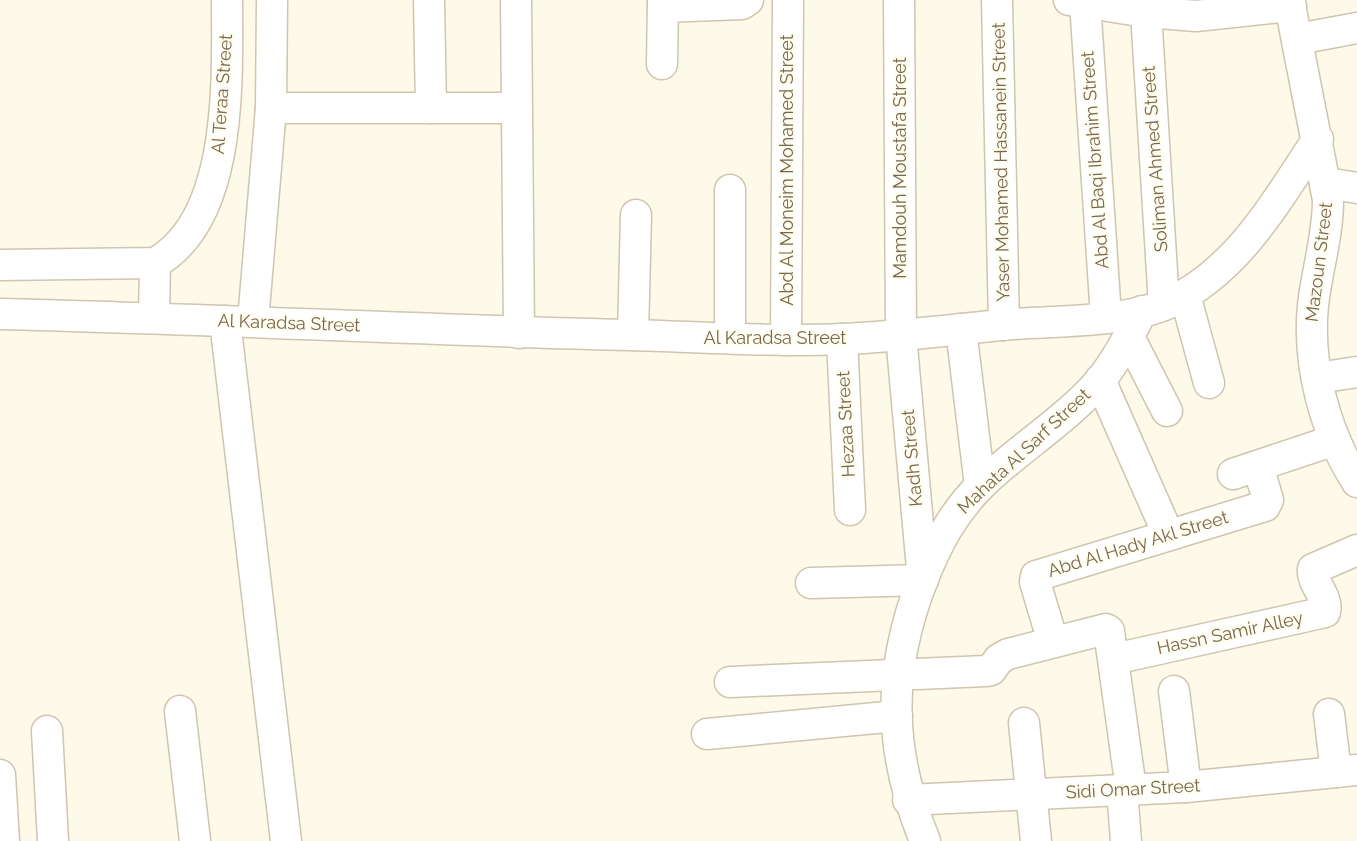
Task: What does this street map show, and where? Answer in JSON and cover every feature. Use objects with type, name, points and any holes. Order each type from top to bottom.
[{"type":"street","name":"Al Teraa Street","points":[[155,263],[171,254],[188,232],[213,182],[220,155],[225,112],[227,0]]},
{"type":"street","points":[[272,0],[271,108],[239,321],[286,841]]},
{"type":"street","points":[[429,0],[431,108]]},
{"type":"street","points":[[516,0],[519,333]]},
{"type":"street","points":[[662,64],[663,3],[742,4],[748,0]]},
{"type":"street","name":"Abd Al Moneim Mohamed Street","points":[[786,340],[788,0]]},
{"type":"street","name":"Mamdouh Moustafa Street","points":[[899,0],[901,335]]},
{"type":"street","name":"Yaser Mohamed Hassanein Street","points":[[998,0],[1004,325]]},
{"type":"street","points":[[1088,2],[1146,12],[1221,15],[1290,3]]},
{"type":"street","name":"Abd Al Baqi Ibrahim Street","points":[[1088,2],[1106,317]]},
{"type":"street","name":"Mazoun Street","points":[[1290,3],[1326,183],[1328,220],[1311,330],[1317,378],[1335,440],[1355,476]]},
{"type":"street","name":"Soliman Ahmed Street","points":[[1146,12],[1164,304],[1209,383]]},
{"type":"street","points":[[1298,39],[1357,27]]},
{"type":"street","points":[[271,108],[516,108]]},
{"type":"street","name":"Al Karadsa Street","points":[[0,314],[519,333],[786,340],[901,335],[1106,317],[1164,304],[1212,277],[1239,251],[1263,222],[1318,140]]},
{"type":"street","points":[[1326,183],[1357,188]]},
{"type":"street","points":[[730,190],[730,338]]},
{"type":"street","points":[[633,335],[636,215]]},
{"type":"street","points":[[0,265],[155,263],[154,318]]},
{"type":"street","name":"Mahata Al Sarf Street","points":[[925,841],[908,800],[899,756],[898,673],[903,639],[936,545],[955,513],[980,486],[1027,443],[1073,407],[1101,380],[1129,337],[1164,304]]},
{"type":"street","points":[[961,329],[980,486]]},
{"type":"street","name":"Kadh Street","points":[[901,335],[923,580]]},
{"type":"street","points":[[1129,337],[1167,411]]},
{"type":"street","name":"Hezaa Street","points":[[842,339],[850,510]]},
{"type":"street","points":[[1317,378],[1357,372]]},
{"type":"street","points":[[1101,380],[1168,534]]},
{"type":"street","name":"Abd Al Hady Akl Street","points":[[1053,642],[1035,582],[1036,576],[1268,505],[1246,470],[1335,440]]},
{"type":"street","name":"Hassn Samir Alley","points":[[1114,659],[1322,613],[1326,605],[1313,575],[1313,568],[1357,550]]},
{"type":"street","points":[[811,583],[923,580]]},
{"type":"street","points":[[730,682],[986,671],[991,670],[999,659],[1008,654],[1106,629],[1109,631],[1114,659],[1126,790],[1126,841]]},
{"type":"street","points":[[1174,691],[1186,787]]},
{"type":"street","points":[[180,711],[195,841]]},
{"type":"street","points":[[1329,714],[1347,771]]},
{"type":"street","points":[[707,734],[897,716]]},
{"type":"street","points":[[1024,723],[1036,841]]},
{"type":"street","points":[[47,731],[53,841]]},
{"type":"street","name":"Sidi Omar Street","points":[[908,800],[1186,787],[1347,771]]},
{"type":"street","points":[[0,775],[4,841]]}]
